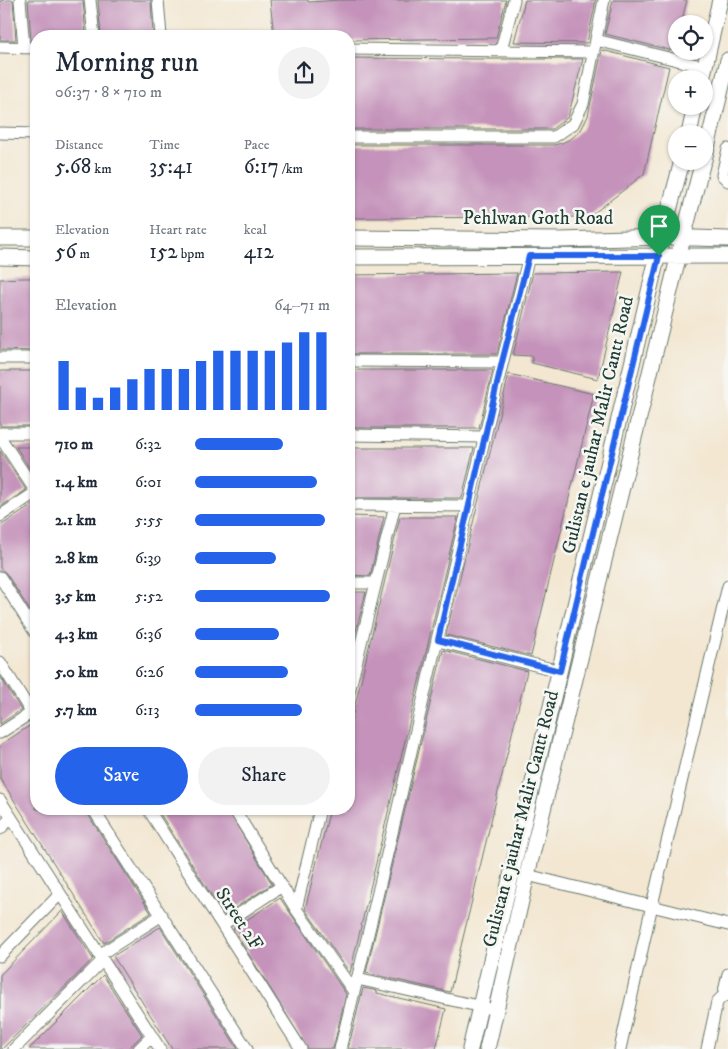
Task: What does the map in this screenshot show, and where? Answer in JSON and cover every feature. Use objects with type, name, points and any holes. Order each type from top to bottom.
[{"type":"main road","points":[[704,70],[720,0]]},
{"type":"main road","name":"Gulistan e jauhar Malir Cantt Road","points":[[713,125],[728,60]]},
{"type":"main road","name":"Gulistan e jauhar Malir Cantt Road","points":[[470,1049],[662,237],[680,170]]},
{"type":"main road","name":"Gulistan e jauhar Malir Cantt Road","points":[[486,1049],[683,238],[702,170]]},
{"type":"main road","name":"Pehlwan Goth Road","points":[[355,238],[560,240],[662,237],[728,239]]},
{"type":"main road","points":[[0,238],[30,238]]},
{"type":"main road","name":"Pehlwan Goth Road","points":[[355,257],[728,256]]},
{"type":"main road","points":[[0,257],[30,258]]},
{"type":"street","points":[[0,47],[30,48],[20,0]]},
{"type":"street","points":[[90,0],[93,30]]},
{"type":"street","points":[[158,0],[160,30]]},
{"type":"street","points":[[501,50],[514,0]]},
{"type":"street","points":[[355,137],[554,137],[573,124],[582,104],[604,0]]},
{"type":"street","points":[[596,40],[693,70]]},
{"type":"street","points":[[355,49],[593,52]]},
{"type":"street","points":[[0,133],[30,134]]},
{"type":"street","points":[[728,149],[722,175],[728,181]]},
{"type":"street","points":[[340,1049],[438,640],[502,362],[529,256]]},
{"type":"street","points":[[0,358],[30,358]]},
{"type":"street","points":[[355,360],[502,362]]},
{"type":"street","points":[[30,433],[0,435],[30,482]]},
{"type":"street","points":[[355,435],[485,437]]},
{"type":"street","points":[[0,516],[30,496]]},
{"type":"street","points":[[355,505],[469,506]]},
{"type":"street","points":[[355,649],[375,583],[395,505]]},
{"type":"street","points":[[0,577],[30,624]]},
{"type":"street","points":[[355,583],[375,583]]},
{"type":"street","points":[[620,1049],[652,905],[728,586]]},
{"type":"street","points":[[438,640],[560,671]]},
{"type":"street","points":[[0,662],[30,711]]},
{"type":"street","points":[[0,733],[30,719]]},
{"type":"street","points":[[0,800],[160,1049]]},
{"type":"street","points":[[97,815],[248,1049]]},
{"type":"street","name":"Street 2F","points":[[152,815],[301,1049]]},
{"type":"street","points":[[238,815],[296,908],[354,992]]},
{"type":"street","points":[[296,908],[319,815]]},
{"type":"street","points":[[0,829],[11,818]]},
{"type":"street","points":[[527,875],[728,925]]},
{"type":"street","points":[[222,925],[282,886]]},
{"type":"street","points":[[0,956],[60,894]]},
{"type":"street","points":[[14,1049],[101,958],[162,915]]},
{"type":"street","points":[[707,1049],[717,1002],[726,995],[728,974]]},
{"type":"street","points":[[357,979],[496,1009]]},
{"type":"street","points":[[139,1049],[152,1036]]},
{"type":"building","points":[[13,0],[16,40],[0,40],[0,1]]},
{"type":"building","points":[[28,0],[83,0],[86,30],[30,30]]},
{"type":"building","points":[[98,0],[151,0],[153,30],[100,30]]},
{"type":"building","points":[[270,0],[308,0],[308,2],[340,0],[506,0],[496,38],[355,40],[355,30],[273,30]]},
{"type":"building","points":[[525,0],[596,0],[587,43],[514,42]]},
{"type":"building","points":[[613,0],[687,0],[683,15],[668,15],[668,50],[605,34]]},
{"type":"building","points":[[602,50],[669,67],[644,174],[589,217],[355,218],[355,145],[554,145],[572,138],[581,130],[588,116]]},
{"type":"building","points":[[355,58],[583,59],[568,117],[552,129],[355,129]]},
{"type":"building","points":[[623,272],[598,379],[532,363],[532,356],[513,355],[533,273]]},
{"type":"building","points":[[517,273],[497,354],[355,354],[355,275]]},
{"type":"building","points":[[30,278],[30,351],[0,350],[0,279]]},
{"type":"building","points":[[355,370],[493,370],[479,428],[355,428]]},
{"type":"building","points":[[0,371],[30,371],[30,426],[0,426]]},
{"type":"building","points":[[509,374],[594,394],[531,656],[446,635]]},
{"type":"building","points":[[16,447],[30,447],[30,469]]},
{"type":"building","points":[[355,448],[474,448],[462,498],[355,498]]},
{"type":"building","points":[[0,451],[26,490],[0,507]]},
{"type":"building","points":[[30,507],[30,611],[6,573],[0,568],[0,526]]},
{"type":"building","points":[[355,516],[384,517],[370,576],[355,575]]},
{"type":"building","points":[[400,517],[458,517],[350,973],[305,909],[328,815],[355,815],[355,705]]},
{"type":"building","points":[[355,592],[366,592],[355,635]]},
{"type":"building","points":[[443,650],[527,671],[450,992],[366,973]]},
{"type":"building","points":[[0,676],[21,710],[0,724]]},
{"type":"building","points":[[30,726],[30,815],[88,815],[151,913],[104,943],[0,778],[0,745]]},
{"type":"building","points":[[161,815],[231,815],[272,884],[224,915]]},
{"type":"building","points":[[280,898],[346,994],[333,1049],[308,1049],[233,929]]},
{"type":"building","points":[[62,911],[93,959],[0,1049],[0,975]]},
{"type":"building","points":[[160,927],[238,1049],[172,1049],[113,956]]},
{"type":"building","points":[[103,975],[142,1035],[128,1049],[29,1049]]},
{"type":"building","points":[[363,988],[446,1009],[436,1049],[348,1049]]},
{"type":"route","points":[[529,256],[659,256],[560,671],[438,640],[502,362],[529,256]]}]
